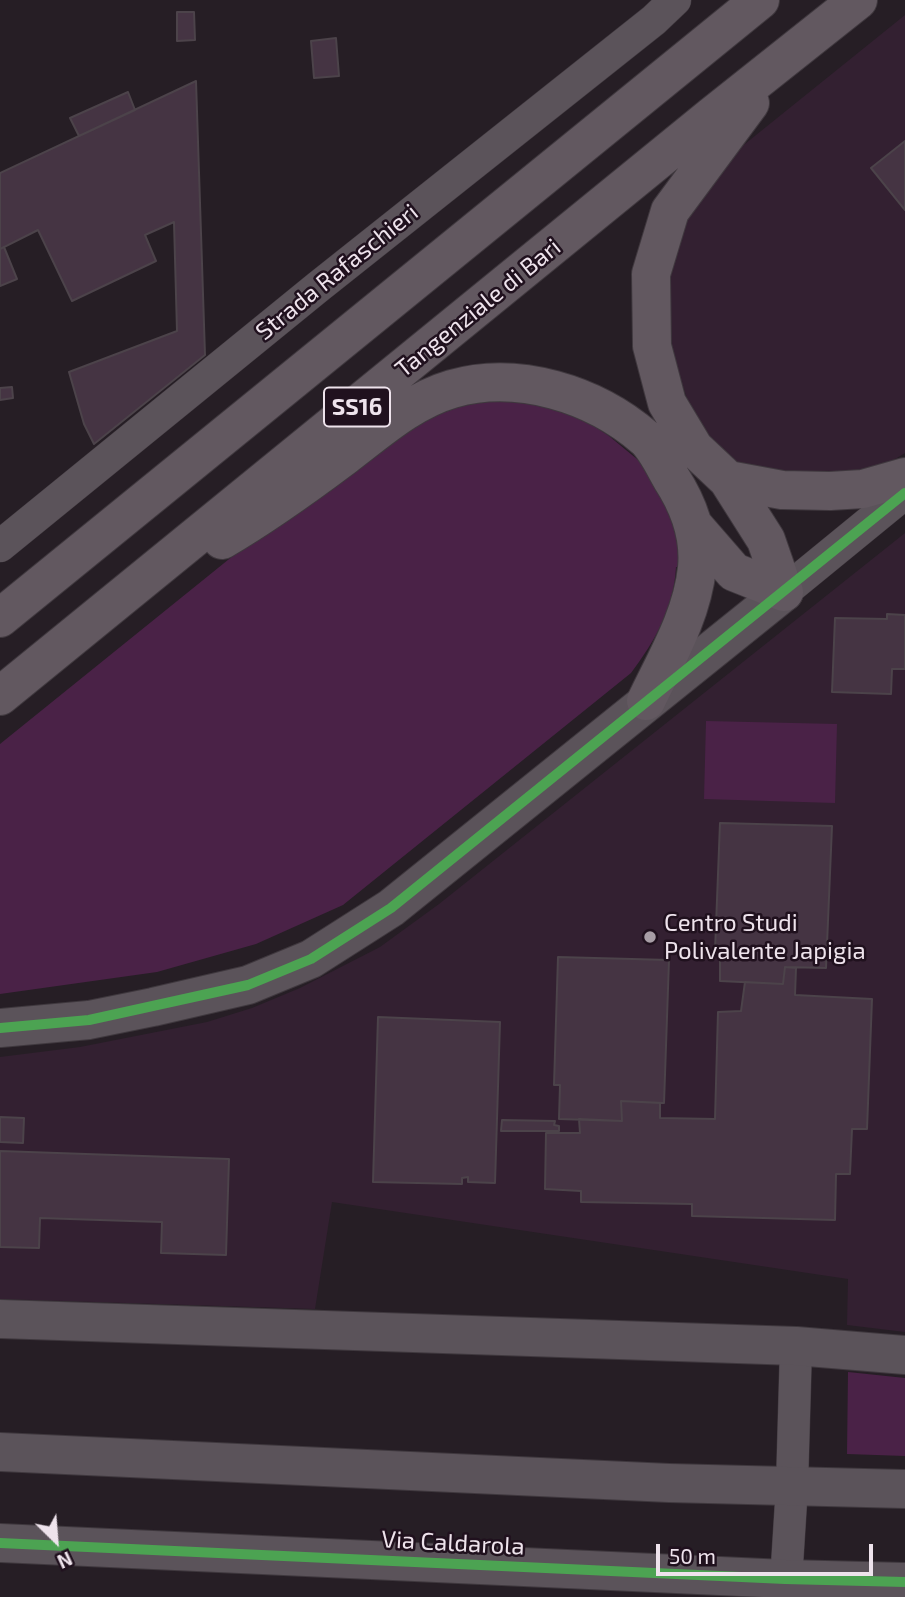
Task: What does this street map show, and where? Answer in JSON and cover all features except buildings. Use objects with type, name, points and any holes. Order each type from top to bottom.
[{"type":"highway","name":"SS16","points":[[0,618],[760,0]]},
{"type":"highway","name":"Tangenziale di Bari","points":[[0,696],[858,0]]},
{"type":"highway","points":[[780,62],[670,211],[651,274],[652,346],[667,403],[694,448],[728,480],[766,540],[784,592]]},
{"type":"highway","points":[[112,605],[269,513],[408,408],[452,389],[505,382],[545,386],[600,407],[647,440],[682,495],[694,526],[697,568],[683,626],[646,701]]},
{"type":"highway","points":[[728,480],[782,490],[830,491],[863,489],[905,477]]},
{"type":"highway","points":[[694,526],[734,572],[784,592]]},
{"type":"highway","points":[[0,599],[75,558]]},
{"type":"street","name":"Strada Rafaschieri","points":[[0,546],[318,287],[654,20],[675,0]]},
{"type":"street","points":[[0,1028],[89,1020],[153,1007],[247,985],[311,959],[391,908],[905,493]]},
{"type":"street","points":[[0,1319],[796,1346],[905,1355]]},
{"type":"street","points":[[785,1588],[792,1486],[796,1346]]},
{"type":"street","points":[[0,1452],[669,1483],[905,1489]]},
{"type":"street","name":"Via Caldarola","points":[[0,1543],[675,1574],[785,1588],[905,1582]]},
{"type":"shaded area","points":[[905,15],[905,453],[884,466],[838,479],[745,467],[722,454],[688,401],[677,370],[667,330],[670,278],[684,224],[730,156]]},
{"type":"shaded area","points":[[510,397],[576,414],[609,436],[649,469],[666,494],[684,568],[676,567],[671,596],[662,623],[631,673],[343,905],[256,944],[157,972],[0,994],[0,744],[379,438],[443,407]]},
{"type":"shaded area","name":"Centro Studi Polivalente Japigia","points":[[905,533],[905,1332],[847,1325],[848,1279],[332,1202],[315,1309],[0,1299],[0,1057],[80,1047],[207,1022],[252,1008],[300,988],[380,947],[439,904]]},
{"type":"shaded area","points":[[706,721],[837,724],[835,803],[704,799]]},
{"type":"shaded area","points":[[848,1372],[905,1378],[905,1456],[847,1454]]},
{"type":"cycle path","points":[[0,1028],[89,1020],[248,985],[311,959],[391,908],[905,493]]},
{"type":"cycle path","points":[[0,1543],[785,1579],[905,1582]]},
{"type":"place","name":"Centro Studi Polivalente Japigia","points":[[650,937]]}]
